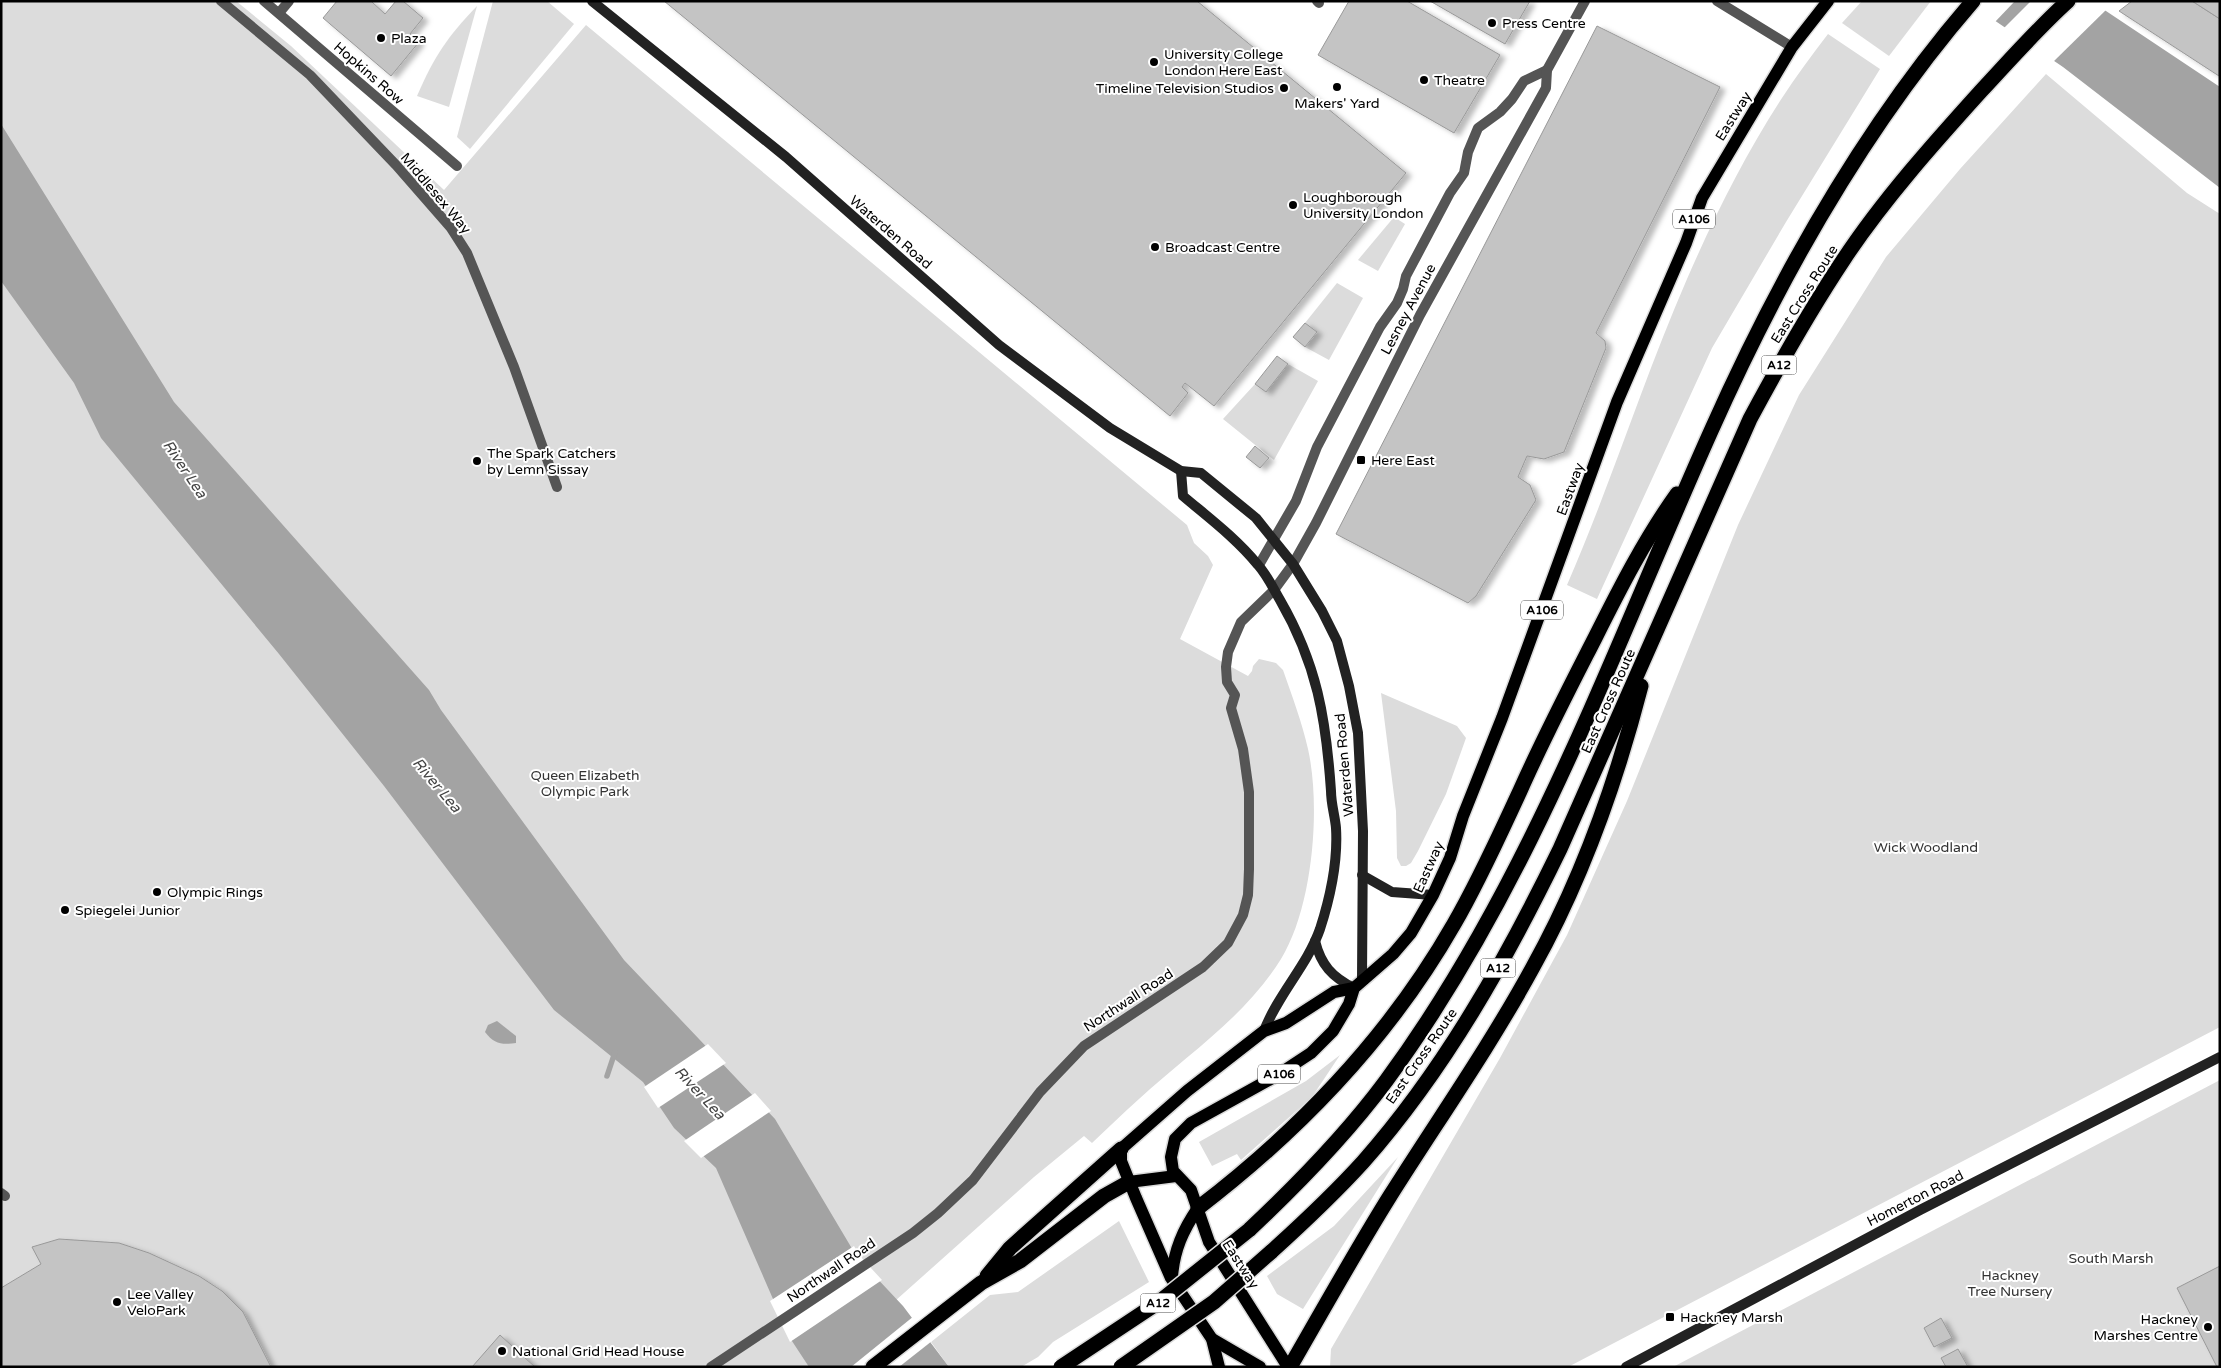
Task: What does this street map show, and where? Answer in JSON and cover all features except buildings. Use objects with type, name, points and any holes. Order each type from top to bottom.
[{"type":"highway","name":"East Cross Route","points":[[1061,1367],[1159,1302],[1249,1230],[1301,1179],[1350,1126],[1384,1083],[1454,978],[1492,912],[1567,765],[1735,380],[1803,247],[1839,184],[1908,81],[1973,1]]},
{"type":"highway","name":"East Cross Route","points":[[1121,1367],[1214,1302],[1330,1198],[1363,1162],[1414,1098],[1455,1039],[1527,917],[1604,751],[1750,419],[1785,354],[1845,257],[1910,174],[1955,121],[2028,41],[2068,1]]},
{"type":"highway","name":"A12","points":[[1198,1208],[1242,1174],[1306,1116],[1358,1060],[1408,995],[1435,956],[1475,886],[1554,718],[1651,530],[1696,466]]},
{"type":"highway","name":"A12","points":[[1289,1367],[1388,1198],[1499,1026],[1549,936],[1574,883],[1623,756],[1653,638]]},
{"type":"highway","points":[[981,1283],[1010,1248],[1121,1149]]},
{"type":"highway","points":[[873,1367],[981,1283],[1020,1262],[1093,1205],[1129,1182]]},
{"type":"main road","name":"Eastway","points":[[1121,1149],[1187,1091],[1264,1031],[1286,1023],[1334,992],[1358,983],[1380,966],[1404,943],[1433,895],[1450,858],[1463,816],[1502,718],[1617,402],[1686,244],[1702,198],[1792,47],[1828,1]]},
{"type":"main road","name":"A106","points":[[1176,1176],[1171,1167],[1175,1139],[1191,1123],[1276,1076],[1311,1053],[1333,1031],[1349,1004],[1358,983]]},
{"type":"main road","points":[[1121,1149],[1121,1161],[1129,1182],[1171,1278],[1212,1339],[1219,1367]]},
{"type":"main road","name":"Eastway","points":[[1176,1176],[1191,1190],[1209,1242],[1289,1367]]},
{"type":"main road","points":[[1129,1182],[1176,1176]]},
{"type":"main road","points":[[1171,1278],[1176,1248],[1186,1226],[1198,1208]]},
{"type":"main road","points":[[1212,1339],[1260,1367]]},
{"type":"street","name":"Middlesex Way","points":[[221,1],[310,75],[396,165],[451,228],[467,253],[510,358],[557,487]]},
{"type":"street","name":"Hopkins Row","points":[[264,1],[457,166]]},
{"type":"street","points":[[279,13],[289,1]]},
{"type":"street","name":"Waterden Road","points":[[592,1],[786,157],[999,345],[1085,412],[1181,471],[1201,473],[1256,518],[1273,538],[1293,564],[1330,625],[1337,641],[1349,686],[1358,734],[1362,830],[1358,983]]},
{"type":"street","name":"Lesney Avenue","points":[[1293,564],[1316,523],[1420,315],[1546,88],[1547,70],[1585,1]]},
{"type":"street","points":[[1717,1],[1792,47]]},
{"type":"street","name":"Lesney Avenue","points":[[1273,538],[1296,501],[1309,464],[1337,406],[1380,327],[1397,303],[1404,289],[1406,276],[1450,193],[1464,173],[1468,152],[1478,128],[1485,121],[1500,112],[1512,99],[1524,81],[1547,70]]},
{"type":"street","name":"Waterden Road","points":[[1181,471],[1182,496],[1230,535],[1259,566],[1294,625],[1309,659],[1326,733],[1331,803],[1336,829],[1332,888],[1315,942],[1299,972],[1276,1005],[1264,1031]]},
{"type":"street","points":[[1259,566],[1273,538]]},
{"type":"street","name":"Northwall Road","points":[[712,1367],[896,1244],[938,1213],[972,1180],[998,1150],[1040,1092],[1084,1046],[1203,967],[1228,943],[1243,915],[1248,895],[1250,869],[1249,792],[1243,749],[1231,708],[1236,695],[1227,682],[1228,652],[1241,622],[1274,590],[1293,564]]},
{"type":"street","points":[[1362,875],[1392,892],[1433,895]]},
{"type":"street","points":[[1315,942],[1320,959],[1329,972],[1358,983]]},
{"type":"street","name":"Homerton Road","points":[[1626,1367],[1920,1210],[2220,1057]]},
{"type":"green space","name":"Queen Elizabeth Olympic Park","points":[[1,1],[236,1],[291,46],[444,190],[586,25],[1187,525],[1194,543],[1208,556],[1213,565],[1180,639],[1248,676],[1259,659],[1276,663],[1283,670],[1308,749],[1314,799],[1314,827],[1307,885],[1301,912],[1292,937],[1281,959],[1267,980],[1251,999],[1215,1034],[1133,1104],[1092,1143],[1084,1136],[1034,1177],[821,1367],[1,1367]]},
{"type":"green space","points":[[493,1],[547,1],[574,24],[470,149],[457,137]]},
{"type":"green space","points":[[1862,1],[1931,1],[1889,56],[1842,23]]},
{"type":"green space","points":[[477,6],[449,107],[417,96],[442,48]]},
{"type":"green space","points":[[1828,34],[1880,69],[1786,222],[1712,348],[1597,599],[1567,585],[1671,317],[1708,233],[1743,164],[1787,90]]},
{"type":"green space","name":"Wick Woodland","points":[[2046,74],[2187,193],[2220,214],[2220,1027],[1568,1367],[1330,1367],[1331,1349],[1500,1058],[1567,935],[1627,801],[1738,525],[1799,395],[1886,257],[1960,169]]},
{"type":"green space","points":[[1394,217],[1405,224],[1378,271],[1358,260]]},
{"type":"green space","points":[[1337,283],[1363,298],[1329,360],[1305,347],[1317,333],[1305,323]]},
{"type":"green space","points":[[1288,364],[1318,381],[1274,460],[1223,419],[1255,384],[1266,392]]},
{"type":"green space","points":[[1381,693],[1457,726],[1466,738],[1446,794],[1418,851],[1411,863],[1406,866],[1401,866],[1397,858],[1396,811]]},
{"type":"green space","points":[[1340,1055],[1312,1097],[1241,1160],[1237,1154],[1212,1166],[1199,1142],[1306,1081]]},
{"type":"green space","name":"South Marsh","points":[[2220,1080],[2220,1367],[1673,1367]]},
{"type":"green space","points":[[1398,1157],[1303,1309],[1277,1294],[1267,1276],[1334,1226]]},
{"type":"green space","points":[[1119,1221],[1149,1282],[1053,1342],[1038,1357],[1021,1367],[949,1367],[931,1342],[990,1295],[1018,1292]]},
{"type":"water","points":[[1966,1],[2091,1],[2220,87],[2220,188],[2063,67]]},
{"type":"water","name":"River Lea","points":[[1,124],[174,402],[429,690],[441,710],[624,960],[775,1119],[857,1257],[903,1306],[949,1367],[809,1367],[790,1338],[716,1168],[674,1128],[643,1082],[554,1010],[384,786],[279,654],[101,438],[74,383],[1,281]]},
{"type":"water","points":[[497,1021],[516,1036],[516,1043],[499,1043],[488,1036],[485,1032],[488,1025]]},
{"type":"pier","points":[[1963,1],[2015,1],[1994,23]]},
{"type":"pier","points":[[2031,1],[2096,1],[2108,8],[2052,63],[2003,29]]},
{"type":"pier","points":[[708,1044],[726,1063],[658,1108],[644,1087]]},
{"type":"pier","points":[[755,1093],[771,1111],[701,1158],[684,1141]]},
{"type":"pier","points":[[854,1246],[859,1255],[882,1280],[790,1342],[770,1301]]},
{"type":"pier","points":[[914,1316],[932,1341],[899,1367],[851,1367]]},
{"type":"waterway","points":[[607,1076],[615,1052]]},
{"type":"place","name":"Press Centre","points":[[1492,23]]},
{"type":"place","name":"Plaza","points":[[381,38]]},
{"type":"place","name":"University College London Here East","points":[[1154,62]]},
{"type":"place","name":"Theatre","points":[[1424,80]]},
{"type":"place","name":"Makers' Yard","points":[[1337,87]]},
{"type":"place","name":"Timeline Television Studios","points":[[1284,88]]},
{"type":"place","name":"Loughborough University London","points":[[1293,205]]},
{"type":"place","name":"Broadcast Centre","points":[[1155,247]]},
{"type":"place","name":"Here East","points":[[1361,460]]},
{"type":"place","name":"The Spark Catchers by Lemn Sissay","points":[[477,461]]},
{"type":"place","name":"Olympic Rings","points":[[157,892]]},
{"type":"place","name":"Spiegelei Junior","points":[[65,910]]},
{"type":"place","name":"Lee Valley VeloPark","points":[[117,1302]]},
{"type":"place","name":"Hackney Marsh","points":[[1670,1317]]},
{"type":"place","name":"Hackney Marshes Centre","points":[[2208,1327]]},
{"type":"place","name":"National Grid Head House","points":[[502,1351]]},
{"type":"park label","name":"Hackney Tree Nursery","points":[[2010,1284]]}]
